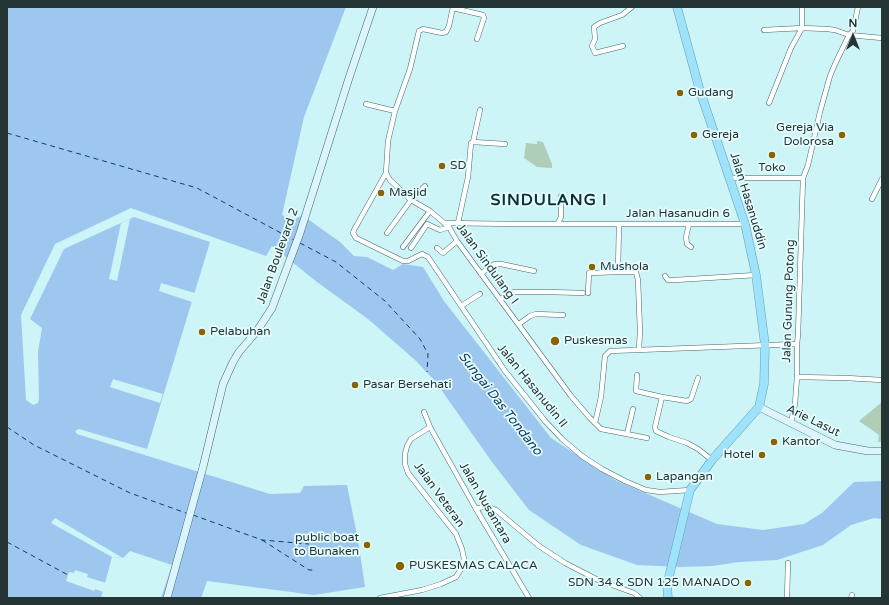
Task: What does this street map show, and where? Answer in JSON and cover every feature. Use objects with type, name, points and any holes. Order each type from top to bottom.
[{"type":"highway","name":"Jalan Hasanuddin","points":[[677,7],[700,91],[745,224],[756,275],[764,345],[764,384],[759,407]]},
{"type":"highway","points":[[666,594],[690,490],[712,460],[759,407]]},
{"type":"main road","name":"Jalan Boulevard 2","points":[[167,598],[203,468],[223,384],[239,352],[257,331],[272,308],[307,211],[348,78],[373,7]]},
{"type":"main road","name":"Arie Lasut","points":[[759,407],[835,445],[868,451],[882,451]]},
{"type":"street","points":[[623,46],[595,53],[592,46],[595,39],[594,27],[600,23],[622,15],[632,7]]},
{"type":"street","points":[[768,103],[791,48],[802,28],[802,7]]},
{"type":"street","name":"Jalan Gunung Potong","points":[[790,423],[795,404],[797,377],[796,344],[798,335],[803,178],[808,165],[830,76],[849,35],[853,30],[858,7]]},
{"type":"street","points":[[386,173],[388,141],[395,111],[410,69],[420,30],[425,29],[442,33],[446,32],[453,8],[484,16],[477,39]]},
{"type":"street","points":[[764,30],[802,28],[835,30],[849,35],[882,38]]},
{"type":"street","points":[[366,104],[395,111]]},
{"type":"street","points":[[458,223],[463,193],[468,177],[470,149],[480,110]]},
{"type":"street","points":[[473,142],[505,144]]},
{"type":"street","name":"Jalan Sindulang I","points":[[386,173],[390,180],[411,200],[430,211],[449,227],[457,242],[578,405],[595,423]]},
{"type":"street","name":"Jalan Hasanudin II","points":[[386,173],[353,233],[356,238],[394,258],[403,261],[407,261],[419,254],[426,255],[505,371],[539,414],[562,439],[582,456],[608,472],[646,490],[653,492],[690,490]]},
{"type":"street","points":[[729,178],[803,178]]},
{"type":"street","points":[[872,199],[882,179]]},
{"type":"street","points":[[387,233],[411,200],[425,186]]},
{"type":"street","points":[[558,224],[561,217],[560,196]]},
{"type":"street","points":[[403,247],[430,211]]},
{"type":"street","name":"Jalan Hasanudin 6","points":[[444,223],[745,224]]},
{"type":"street","points":[[411,248],[427,224],[440,230],[449,227]]},
{"type":"street","points":[[619,224],[619,272]]},
{"type":"street","points":[[689,224],[686,237],[687,244],[692,247]]},
{"type":"street","points":[[437,248],[443,253],[457,242]]},
{"type":"street","points":[[481,274],[495,264],[534,271]]},
{"type":"street","points":[[500,300],[507,294],[515,292],[586,293],[589,273],[636,272],[638,280],[640,331],[639,348]]},
{"type":"street","points":[[665,276],[667,279],[675,280],[756,275]]},
{"type":"street","points":[[460,306],[480,294]]},
{"type":"street","points":[[519,324],[530,316],[536,314],[563,314]]},
{"type":"street","points":[[647,438],[601,429],[595,423],[601,397],[606,354],[610,351],[639,348],[796,344]]},
{"type":"street","points":[[637,375],[636,391],[689,401],[698,378]]},
{"type":"street","points":[[797,377],[882,380]]},
{"type":"street","points":[[662,397],[654,427],[656,430],[669,437],[687,443],[698,449],[712,460]]},
{"type":"street","points":[[627,434],[633,409]]},
{"type":"street","name":"Jalan Nusantara","points":[[424,412],[430,427],[476,509],[530,598]]},
{"type":"street","name":"Jalan Veteran","points":[[380,598],[422,590],[441,584],[456,577],[461,570],[464,559],[456,534],[408,472],[405,464],[405,454],[411,439],[430,427]]},
{"type":"street","points":[[476,509],[486,506],[496,510],[539,546],[565,563],[598,580],[634,594],[640,598]]},
{"type":"street","points":[[787,598],[788,563]]},
{"type":"green space","points":[[537,141],[543,142],[552,164],[552,168],[537,167],[524,158],[526,143],[537,144]]},
{"type":"green space","points":[[882,402],[882,442],[878,442],[879,435],[859,421]]},
{"type":"water","name":"Sungai Das Tondano","points":[[7,7],[346,7],[304,117],[282,215],[294,220],[302,215],[340,242],[354,256],[367,257],[393,270],[403,264],[423,267],[444,301],[551,438],[615,480],[717,524],[763,530],[804,524],[822,513],[854,482],[882,481],[882,519],[874,518],[851,525],[823,545],[777,560],[739,562],[712,566],[680,567],[637,565],[581,545],[529,510],[492,462],[435,381],[415,360],[368,319],[317,282],[272,246],[266,256],[131,208],[55,244],[21,315],[26,400],[33,405],[38,403],[39,399],[38,352],[42,328],[30,319],[64,249],[134,217],[210,242],[147,449],[79,429],[75,431],[77,434],[270,494],[300,493],[304,486],[347,485],[358,540],[365,587],[314,595],[207,581],[201,598],[161,598],[172,565],[130,551],[123,558],[112,557],[101,598],[7,598]]},
{"type":"pier","points":[[130,219],[117,281],[109,279],[121,223]]},
{"type":"pier","points":[[161,283],[195,293],[192,302],[159,291]]},
{"type":"pier","points":[[113,379],[163,394],[160,403],[110,387]]},
{"type":"pier","points":[[55,518],[123,558],[112,557],[51,523]]},
{"type":"pier","points":[[75,570],[88,574],[87,577],[106,583],[103,592],[95,589],[94,591],[66,581],[69,572],[74,573]]},
{"type":"ferry route","points":[[7,133],[197,188],[294,240]]},
{"type":"ferry route","points":[[300,243],[336,262],[385,301],[420,339],[428,354],[427,372]]},
{"type":"ferry route","points":[[7,427],[34,445],[130,493],[186,513]]},
{"type":"ferry route","points":[[193,515],[262,540],[309,544]]},
{"type":"ferry route","points":[[262,540],[309,570],[313,570]]},
{"type":"ferry route","points":[[7,542],[68,575]]},
{"type":"place","name":"Gudang","points":[[680,93]]},
{"type":"place","name":"Gereja","points":[[694,135]]},
{"type":"place","name":"Gereja Via Dolorosa","points":[[842,135]]},
{"type":"place","name":"Toko","points":[[772,155]]},
{"type":"place","name":"SD","points":[[442,166]]},
{"type":"place","name":"Masjid","points":[[381,193]]},
{"type":"place","name":"Mushola","points":[[592,267]]},
{"type":"place","name":"Pelabuhan","points":[[202,332]]},
{"type":"place","name":"Puskesmas","points":[[555,341]]},
{"type":"place","name":"Pasar Bersehati","points":[[355,385]]},
{"type":"place","name":"Kantor","points":[[774,442]]},
{"type":"place","name":"Hotel","points":[[762,455]]},
{"type":"place","name":"Lapangan","points":[[648,477]]},
{"type":"place","name":"public boat to Bunaken","points":[[367,545]]},
{"type":"place","name":"PUSKESMAS CALACA","points":[[400,566]]},
{"type":"place","name":"SDN 34 & SDN 125 MANADO","points":[[748,583]]},
{"type":"district","name":"SINDULANG I","points":[[549,201]]}]
